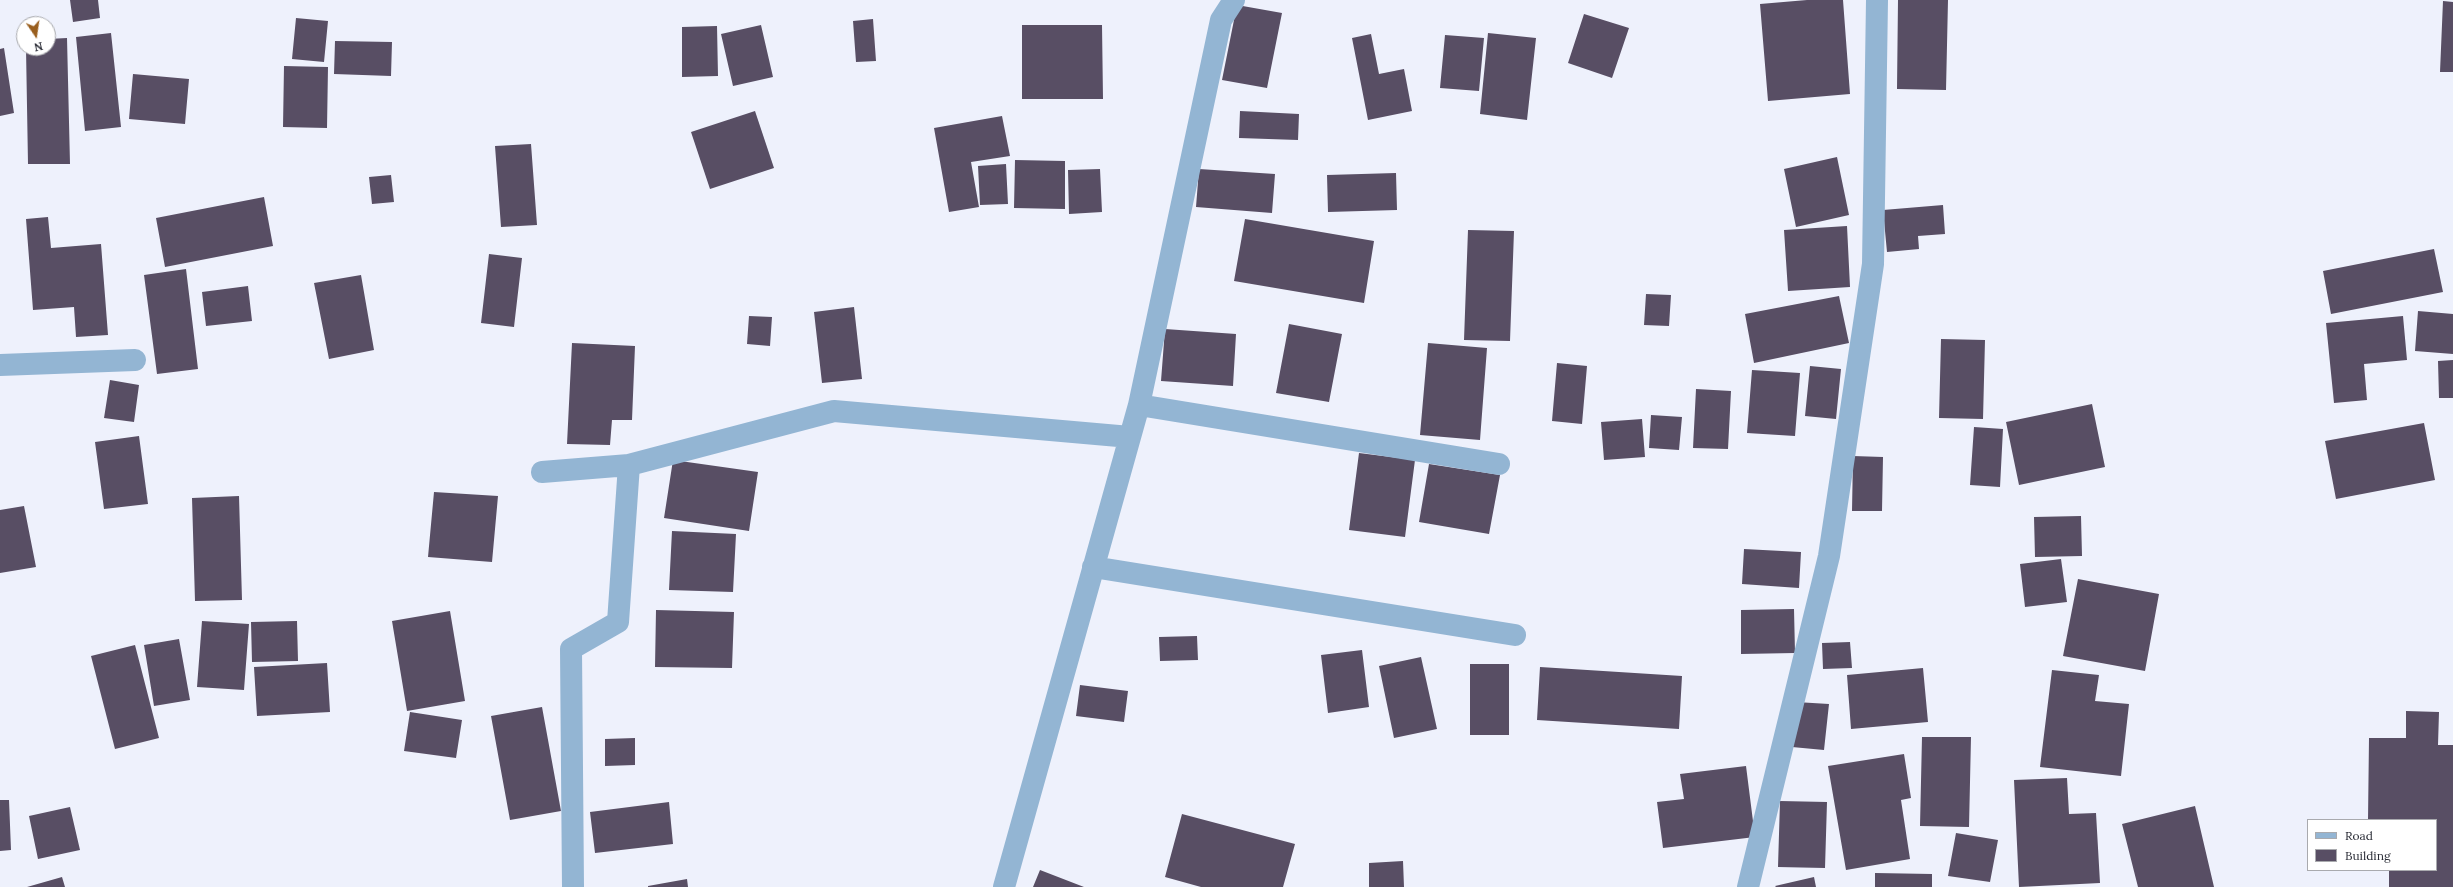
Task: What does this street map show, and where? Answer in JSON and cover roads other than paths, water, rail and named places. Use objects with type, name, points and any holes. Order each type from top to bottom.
[{"type":"street","points":[[1004,887],[1139,405],[1222,20],[1234,0]]},
{"type":"street","points":[[1748,887],[1829,556],[1873,264],[1878,0]]},
{"type":"street","points":[[0,365],[135,360]]},
{"type":"street","points":[[1139,405],[1499,464]]},
{"type":"street","points":[[542,472],[629,466],[834,411],[1130,437]]},
{"type":"street","points":[[574,887],[571,650],[618,622],[629,466]]},
{"type":"street","points":[[1094,567],[1515,635]]}]
